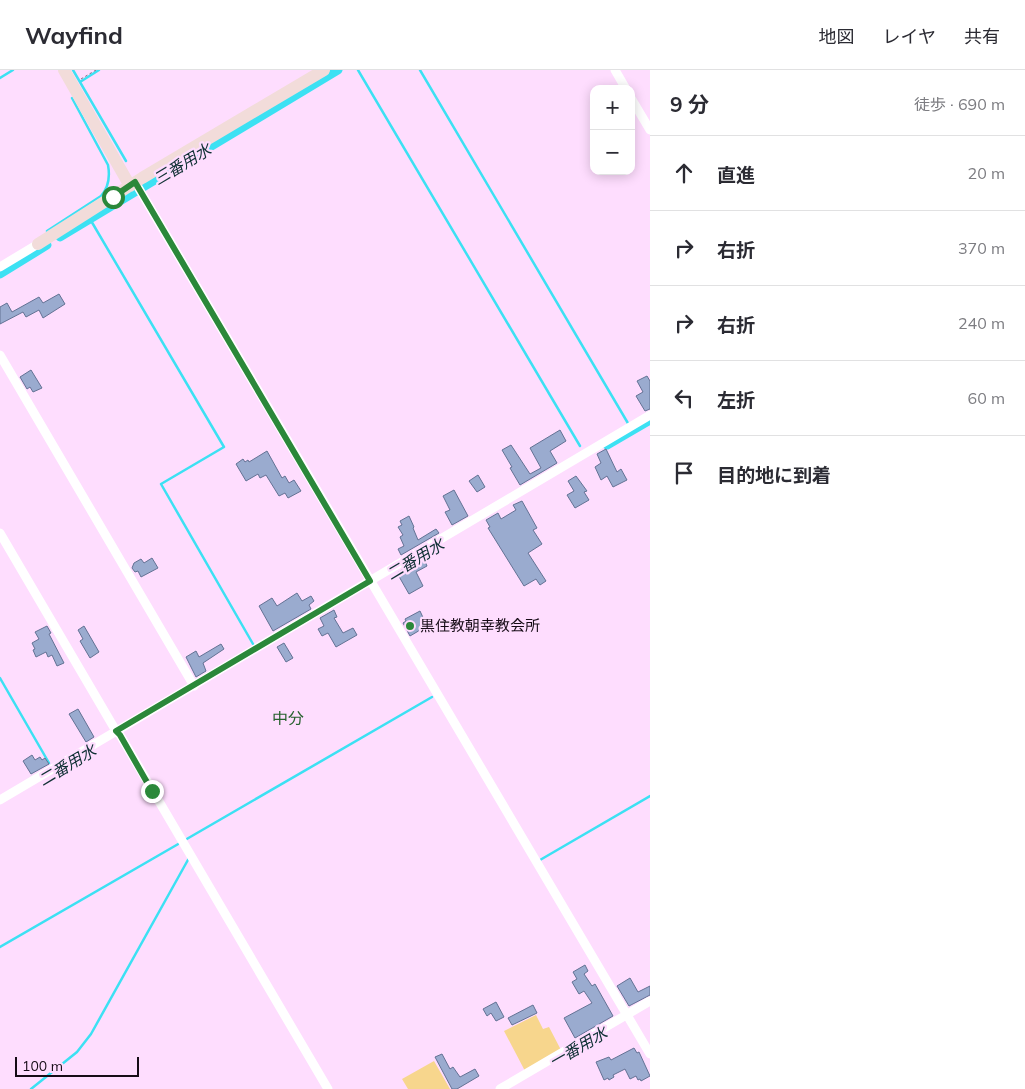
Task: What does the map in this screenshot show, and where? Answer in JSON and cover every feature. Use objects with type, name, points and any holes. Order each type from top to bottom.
[{"type":"street","points":[[64,70],[136,187],[372,583],[650,1054]]},
{"type":"street","points":[[0,267],[136,187],[324,70]]},
{"type":"street","points":[[615,70],[624,85]]},
{"type":"street","points":[[635,105],[650,130]]},
{"type":"street","points":[[0,355],[194,686]]},
{"type":"street","points":[[0,800],[118,733],[194,686],[372,583],[650,414]]},
{"type":"street","points":[[0,533],[328,1089]]},
{"type":"street","points":[[500,1089],[628,1016],[650,1001]]},
{"type":"path","points":[[80,80],[96,70]]},
{"type":"shaded area","points":[[536,1015],[543,1029],[549,1027],[561,1050],[525,1071],[504,1031]]},
{"type":"shaded area","points":[[434,1061],[450,1089],[408,1089],[402,1079]]},
{"type":"building","points":[[59,294],[65,304],[43,318],[39,310],[26,317],[23,312],[0,324],[0,307],[7,303],[12,312],[39,297],[43,303]]},
{"type":"building","points":[[31,370],[42,388],[33,392],[30,387],[27,389],[20,377]]},
{"type":"building","points":[[647,376],[650,381],[650,409],[645,411],[636,396],[643,392],[637,381]]},
{"type":"building","points":[[560,430],[566,441],[550,451],[557,463],[520,485],[502,450],[511,445],[530,474],[541,468],[530,448]]},
{"type":"building","points":[[606,449],[617,472],[621,469],[627,480],[613,487],[607,476],[601,480],[595,467],[601,463],[597,454]]},
{"type":"building","points":[[267,451],[282,478],[285,476],[289,483],[294,480],[301,491],[288,498],[285,493],[279,496],[266,475],[260,478],[258,474],[246,481],[236,464],[243,459],[245,462],[248,460],[249,462]]},
{"type":"building","points":[[478,475],[485,487],[477,492],[469,481]]},
{"type":"building","points":[[576,476],[587,491],[584,492],[589,500],[575,508],[567,495],[574,491],[568,481]]},
{"type":"building","points":[[454,490],[468,516],[452,525],[445,512],[450,510],[443,496]]},
{"type":"building","points":[[522,501],[537,528],[533,530],[542,544],[528,553],[546,581],[540,585],[536,579],[524,586],[488,528],[490,527],[486,520],[498,513],[501,519],[516,510],[513,505]]},
{"type":"building","points":[[409,516],[418,540],[436,529],[439,533],[401,555],[398,549],[404,546],[400,537],[403,535],[398,527],[402,525],[400,521]]},
{"type":"building","points":[[423,557],[427,566],[416,572],[423,586],[409,594],[397,573]]},
{"type":"building","points":[[152,558],[158,568],[141,577],[138,571],[135,572],[132,568],[134,563],[141,559],[144,563]]},
{"type":"building","points":[[297,593],[302,601],[311,596],[314,601],[309,605],[311,609],[273,631],[259,606],[272,598],[277,606]]},
{"type":"building","points":[[334,610],[337,617],[334,618],[343,633],[353,628],[357,635],[336,647],[328,633],[322,636],[318,629],[324,626],[320,618]]},
{"type":"building","points":[[420,611],[427,626],[410,636],[403,623],[406,621],[405,619]]},
{"type":"building","points":[[47,626],[51,633],[49,634],[64,663],[57,666],[52,655],[48,657],[46,652],[36,657],[33,650],[35,649],[32,643],[39,639],[35,632]]},
{"type":"building","points":[[84,626],[99,652],[90,658],[80,641],[83,639],[78,630]]},
{"type":"building","points":[[284,643],[293,658],[286,662],[277,647]]},
{"type":"building","points":[[221,644],[224,649],[203,663],[206,671],[196,677],[186,657],[196,651],[199,657]]},
{"type":"building","points":[[78,709],[94,737],[86,742],[69,714]]},
{"type":"building","points":[[32,755],[35,760],[40,757],[42,760],[45,758],[49,764],[31,774],[23,761]]},
{"type":"building","points":[[585,965],[588,971],[584,974],[592,986],[595,984],[613,1016],[575,1038],[564,1018],[592,1003],[584,991],[579,994],[572,982],[577,979],[573,972]]},
{"type":"building","points":[[630,978],[638,992],[650,986],[650,995],[629,1006],[617,986]]},
{"type":"building","points":[[496,1002],[504,1017],[496,1021],[491,1013],[487,1016],[483,1009]]},
{"type":"building","points":[[533,1005],[537,1013],[512,1025],[508,1018]]},
{"type":"building","points":[[634,1048],[637,1053],[639,1052],[650,1076],[641,1081],[636,1076],[630,1079],[625,1069],[613,1075],[614,1077],[609,1080],[608,1078],[604,1080],[596,1062],[609,1057],[611,1060]]},
{"type":"building","points":[[442,1054],[450,1069],[453,1067],[460,1077],[475,1069],[479,1076],[457,1089],[452,1089],[435,1057]]},
{"type":"waterway","points":[[0,78],[13,70]]},
{"type":"waterway","points":[[73,70],[126,161]]},
{"type":"waterway","points":[[80,82],[99,70]]},
{"type":"waterway","name":"三番用水","points":[[60,237],[338,70]]},
{"type":"waterway","points":[[358,70],[580,446]]},
{"type":"waterway","points":[[420,70],[629,425]]},
{"type":"waterway","points":[[47,231],[101,196],[106,189],[108,181],[108,165],[72,98]]},
{"type":"waterway","points":[[90,219],[224,447],[161,484],[253,644]]},
{"type":"waterway","name":"三番用水","points":[[0,274],[47,245]]},
{"type":"waterway","name":"二番用水","points":[[607,445],[650,420]]},
{"type":"waterway","points":[[0,678],[49,763]]},
{"type":"waterway","points":[[185,840],[432,697]]},
{"type":"waterway","points":[[540,860],[650,796]]},
{"type":"waterway","points":[[0,947],[180,843]]},
{"type":"waterway","points":[[31,1089],[77,1052],[91,1034],[189,858]]},
{"type":"place","name":"黒住教朝幸教会所","points":[[410,626]]},
{"type":"district","name":"中分","points":[[288,718]]},
{"type":"route","points":[[113,197],[135,182],[370,581],[116,731],[152,791]]},
{"type":"water label","name":"一番用水","points":[[578,1047]]}]
